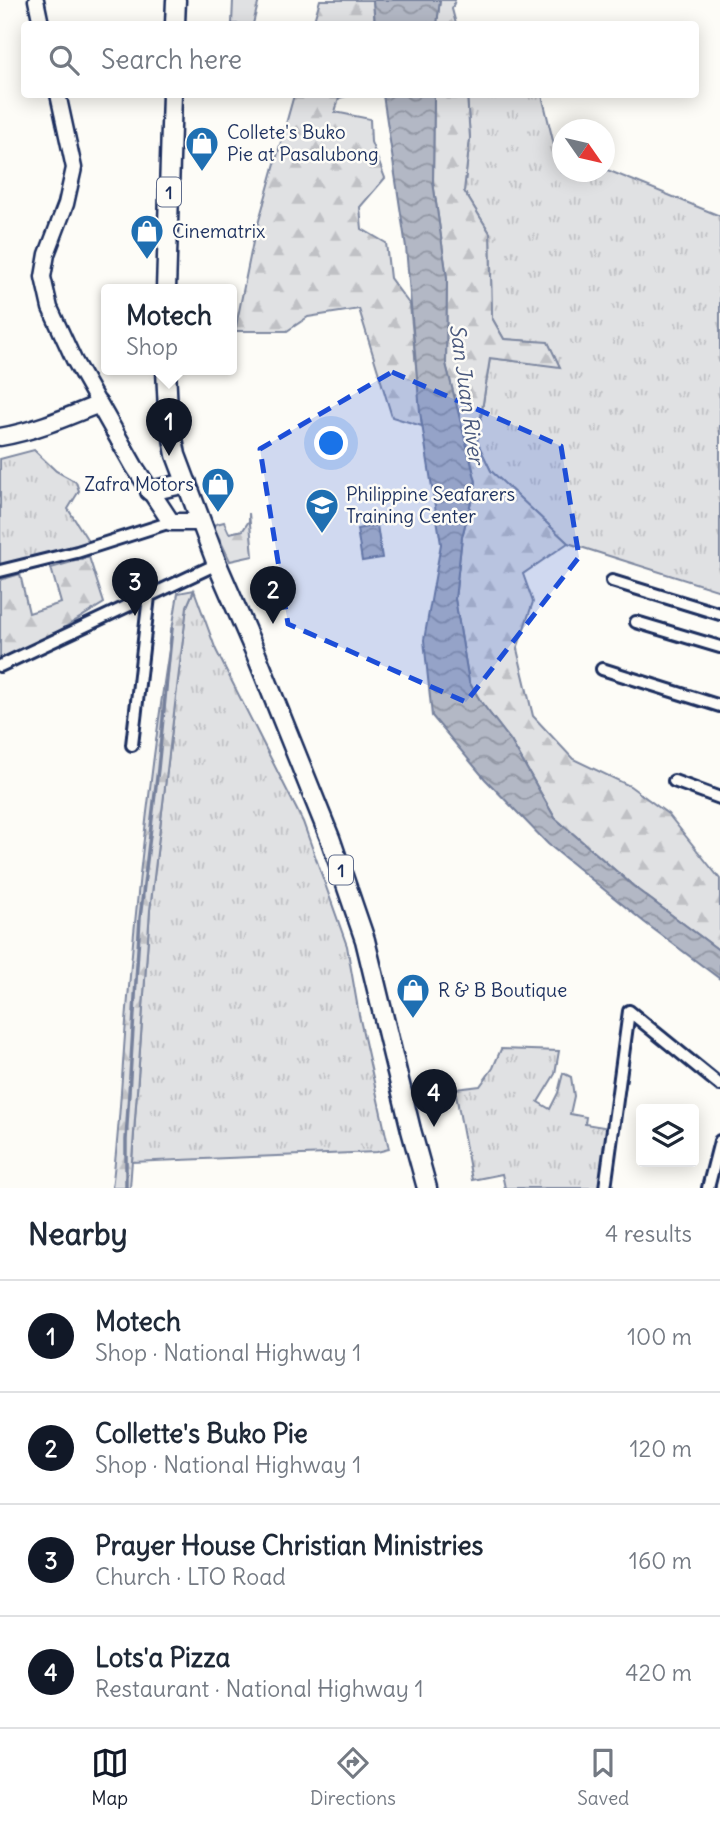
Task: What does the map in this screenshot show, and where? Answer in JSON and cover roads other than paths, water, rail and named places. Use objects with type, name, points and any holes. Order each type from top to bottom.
[{"type":"highway","points":[[175,21],[176,0]]},
{"type":"highway","name":"1","points":[[166,284],[172,98]]},
{"type":"highway","name":"1","points":[[166,375],[168,410],[176,455],[217,565],[321,816],[365,940],[427,1188]]},
{"type":"highway","points":[[150,491],[187,483]]},
{"type":"main road","points":[[0,436],[47,425],[99,404],[150,491],[172,522],[201,522]]},
{"type":"street","points":[[36,0],[40,21]]},
{"type":"street","points":[[59,98],[74,168],[66,204],[47,254],[43,277],[50,307],[74,360],[99,404]]},
{"type":"street","points":[[0,571],[77,552],[172,522]]},
{"type":"street","points":[[0,666],[217,565]]},
{"type":"street","points":[[612,581],[720,614]]},
{"type":"street","points":[[132,745],[149,596]]},
{"type":"street","points":[[636,622],[720,648]]},
{"type":"street","points":[[602,668],[720,706]]},
{"type":"street","points":[[674,781],[720,798]]},
{"type":"street","points":[[605,1188],[629,1011],[720,1085]]},
{"type":"street","points":[[708,1188],[720,1141]]},
{"type":"water","points":[[373,0],[440,0],[437,21],[375,21]]},
{"type":"water","points":[[383,98],[434,98],[433,182],[447,278],[446,364],[476,482],[462,537],[455,599],[469,682],[511,741],[555,818],[638,890],[720,951],[720,979],[548,844],[485,779],[432,716],[424,640],[441,544],[420,412],[406,247]]},
{"type":"water","points":[[377,525],[382,558],[362,561],[357,529]]},
{"type":"waterway","points":[[126,1188],[126,1140],[140,918],[172,628]]},
{"type":"place","name":"Collete's Buko Pie at Pasalubong","points":[[202,173]]},
{"type":"place","name":"Cinematrix","points":[[147,261]]},
{"type":"place","name":"Motech","points":[[169,456]]},
{"type":"place","name":"Zafra Motors","points":[[218,514]]},
{"type":"place","name":"Philippine Seafarers Training Center","points":[[322,535]]},
{"type":"place","name":"Prayer House Christian Ministries","points":[[135,616]]},
{"type":"place","name":"Collette's Buko Pie","points":[[273,624]]},
{"type":"place","name":"R & B Boutique","points":[[413,1020]]},
{"type":"place","name":"Lots'a Pizza","points":[[434,1127]]},
{"type":"water label","name":"San Juan River","points":[[467,394]]}]
